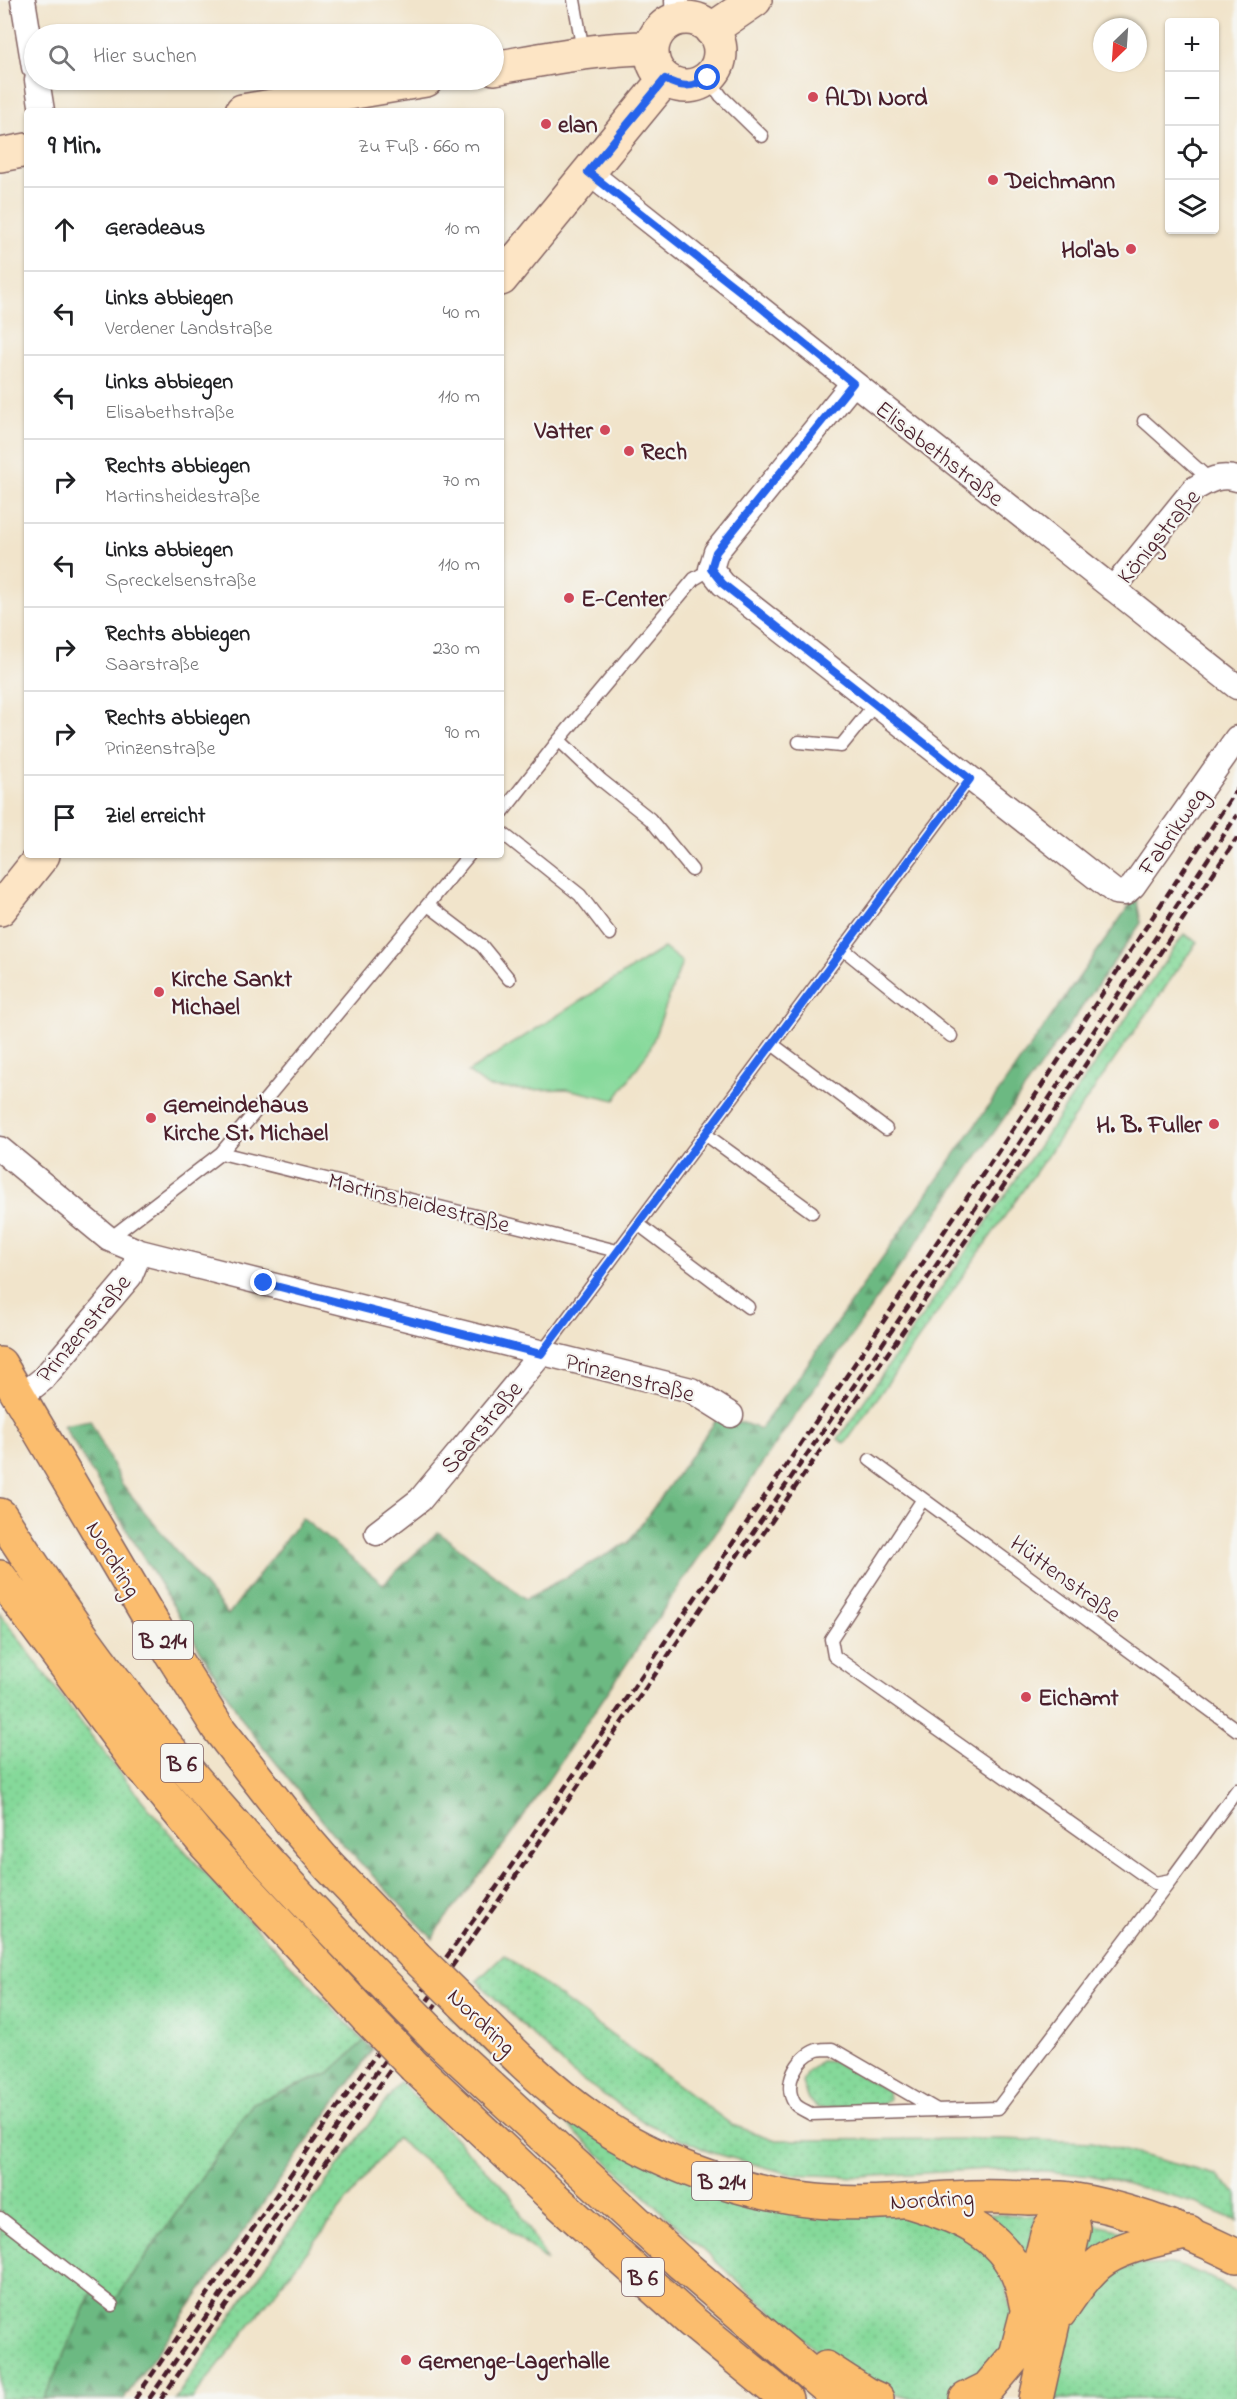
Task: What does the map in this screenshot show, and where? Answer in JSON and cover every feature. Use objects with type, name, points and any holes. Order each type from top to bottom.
[{"type":"main road","points":[[711,30],[756,0]]},
{"type":"main road","points":[[678,9],[711,30],[720,49],[715,70],[708,78],[700,83],[682,86],[665,79],[654,66],[651,48],[660,29],[678,9]]},
{"type":"main road","points":[[504,66],[583,52],[619,48],[651,48]]},
{"type":"main road","points":[[504,271],[665,79]]},
{"type":"main road","points":[[260,108],[367,90]]},
{"type":"main road","points":[[0,155],[24,151]]},
{"type":"main road","points":[[0,909],[41,858]]},
{"type":"main road","name":"Nordring","points":[[0,1364],[156,1629],[218,1728],[291,1822],[329,1866],[414,1955],[509,2049],[593,2120],[630,2142],[667,2159],[744,2188],[787,2197],[848,2203],[973,2196],[1069,2199],[1130,2212],[1189,2232],[1237,2256]]},
{"type":"main road","name":"B 6","points":[[0,1515],[85,1640],[153,1728],[224,1814],[316,1914],[436,2037],[536,2132],[738,2312],[840,2399]]},
{"type":"main road","name":"B 6","points":[[0,1577],[134,1758],[206,1845],[368,2019],[415,2067],[552,2196],[691,2321],[786,2399]]},
{"type":"main road","points":[[1036,2399],[1047,2235],[1058,2213],[1069,2199]]},
{"type":"main road","points":[[907,2201],[952,2215],[980,2230],[1004,2250],[1041,2317]]},
{"type":"main road","points":[[966,2399],[988,2388],[1016,2355],[1041,2317],[1073,2292],[1099,2263],[1135,2245],[1189,2232]]},
{"type":"main road","name":"B 6","points":[[738,2312],[866,2394],[878,2399]]},
{"type":"street","points":[[23,0],[27,24]]},
{"type":"street","points":[[39,90],[42,108]]},
{"type":"street","name":"Elisabethstraße","points":[[588,172],[1237,687]]},
{"type":"street","points":[[853,383],[716,552],[711,569],[723,584],[970,779]]},
{"type":"street","name":"Königstraße","points":[[1113,589],[1194,489],[1209,479],[1224,476],[1237,479]]},
{"type":"street","name":"Fabrikweg","points":[[970,779],[1105,886],[1115,892],[1125,893],[1133,886],[1237,738]]},
{"type":"street","name":"Prinzenstraße","points":[[0,1149],[109,1239],[140,1252],[691,1390],[731,1415]]},
{"type":"street","name":"Prinzenstraße","points":[[19,1398],[43,1379],[130,1276],[140,1252]]},
{"type":"street","name":"Saarstraße","points":[[377,1533],[420,1500],[541,1354]]},
{"type":"lane","points":[[574,0],[583,52]]},
{"type":"lane","points":[[708,78],[721,96],[762,136]]},
{"type":"lane","points":[[1144,421],[1209,479]]},
{"type":"lane","points":[[504,810],[559,740],[694,579],[711,569]]},
{"type":"lane","points":[[799,742],[841,746],[875,704]]},
{"type":"lane","points":[[559,740],[601,780],[650,819],[692,870]]},
{"type":"lane","name":"Saarstraße","points":[[541,1354],[970,779]]},
{"type":"lane","points":[[504,834],[580,894],[610,934]]},
{"type":"lane","points":[[109,1239],[221,1153],[466,858]]},
{"type":"lane","points":[[428,905],[482,946],[509,979]]},
{"type":"lane","points":[[843,950],[951,1035]]},
{"type":"lane","points":[[772,1044],[886,1129]]},
{"type":"lane","points":[[705,1134],[812,1212]]},
{"type":"lane","name":"Martinsheidestraße","points":[[221,1153],[617,1251]]},
{"type":"lane","points":[[638,1224],[748,1307]]},
{"type":"lane","name":"Hüttenstraße","points":[[870,1460],[1237,1730]]},
{"type":"lane","points":[[923,1499],[831,1639],[834,1656],[1155,1883],[1171,1880]]},
{"type":"lane","points":[[937,2110],[832,2049],[817,2050],[801,2060],[791,2076],[790,2090],[796,2105],[811,2114],[937,2110],[998,2108],[1237,1790]]},
{"type":"lane","points":[[0,2218],[112,2305]]},
{"type":"green space","points":[[1136,896],[1141,923],[783,1433],[509,1838],[438,1928],[433,1939],[333,1834],[245,1724],[63,1425],[90,1420],[122,1484],[228,1615],[302,1518],[383,1584],[438,1532],[526,1599],[628,1543],[720,1415],[760,1429]]},
{"type":"green space","points":[[1184,934],[1197,942],[845,1444],[838,1439]]},
{"type":"green space","points":[[664,948],[682,962],[650,1049],[615,1100],[567,1089],[524,1090],[488,1087],[468,1072]]},
{"type":"green space","points":[[0,1613],[98,1745],[160,1822],[235,1906],[364,2041],[345,2067],[253,2103],[112,2305],[93,2291],[44,2399],[0,2399]]},
{"type":"green space","points":[[504,1955],[732,2125],[776,2140],[1000,2139],[1092,2142],[1216,2175],[1237,2193],[1237,2221],[1198,2204],[1107,2178],[1048,2171],[987,2169],[861,2177],[790,2174],[710,2152],[644,2122],[572,2073],[477,1981]]},
{"type":"green space","points":[[453,2009],[594,2135],[963,2230],[997,2257],[1016,2329],[982,2382],[948,2399],[912,2399],[875,2389],[838,2368],[747,2290],[449,2016]]},
{"type":"green space","points":[[364,2041],[373,2049],[124,2399],[44,2399],[93,2291],[112,2305],[253,2103],[328,2074]]},
{"type":"green space","points":[[821,2061],[834,2062],[888,2091],[889,2100],[880,2106],[818,2108],[808,2099],[802,2083],[806,2074]]},
{"type":"green space","points":[[400,2082],[509,2193],[547,2261],[396,2138],[192,2399],[175,2399],[285,2238]]},
{"type":"green space","points":[[973,2214],[1036,2215],[1025,2270]]},
{"type":"green space","points":[[1082,2222],[1139,2234],[1069,2278]]},
{"type":"green space","points":[[1135,2265],[1176,2265],[1203,2274],[1237,2292],[1237,2399],[1049,2399],[1070,2318],[1108,2275]]},
{"type":"railway","points":[[135,2399],[320,2132],[485,1904],[787,1464],[1006,1140],[1237,789]]},
{"type":"railway","points":[[149,2399],[328,2140],[495,1906],[797,1469],[1017,1147],[1237,815]]},
{"type":"railway","points":[[747,1557],[1029,1149],[1237,838]]},
{"type":"railway","points":[[161,2399],[451,1983]]},
{"type":"place","name":"ALDI Nord","points":[[813,97]]},
{"type":"place","name":"elan","points":[[546,124]]},
{"type":"place","name":"Deichmann","points":[[993,180]]},
{"type":"place","name":"Hol'ab","points":[[1131,249]]},
{"type":"place","name":"Vatter","points":[[605,430]]},
{"type":"place","name":"Rech","points":[[629,451]]},
{"type":"place","name":"E-Center","points":[[569,598]]},
{"type":"place","name":"Kirche Sankt Michael","points":[[159,992]]},
{"type":"place","name":"Gemeindehaus Kirche St. Michael","points":[[151,1118]]},
{"type":"place","name":"H. B. Fuller","points":[[1214,1124]]},
{"type":"place","name":"Eichamt","points":[[1026,1697]]},
{"type":"place","name":"Gemenge-Lagerhalle","points":[[406,2360]]},
{"type":"route","points":[[264,1283],[541,1354],[970,779],[723,584],[711,569],[716,552],[853,383],[588,172],[665,79],[673,84],[691,86],[708,78]]}]
